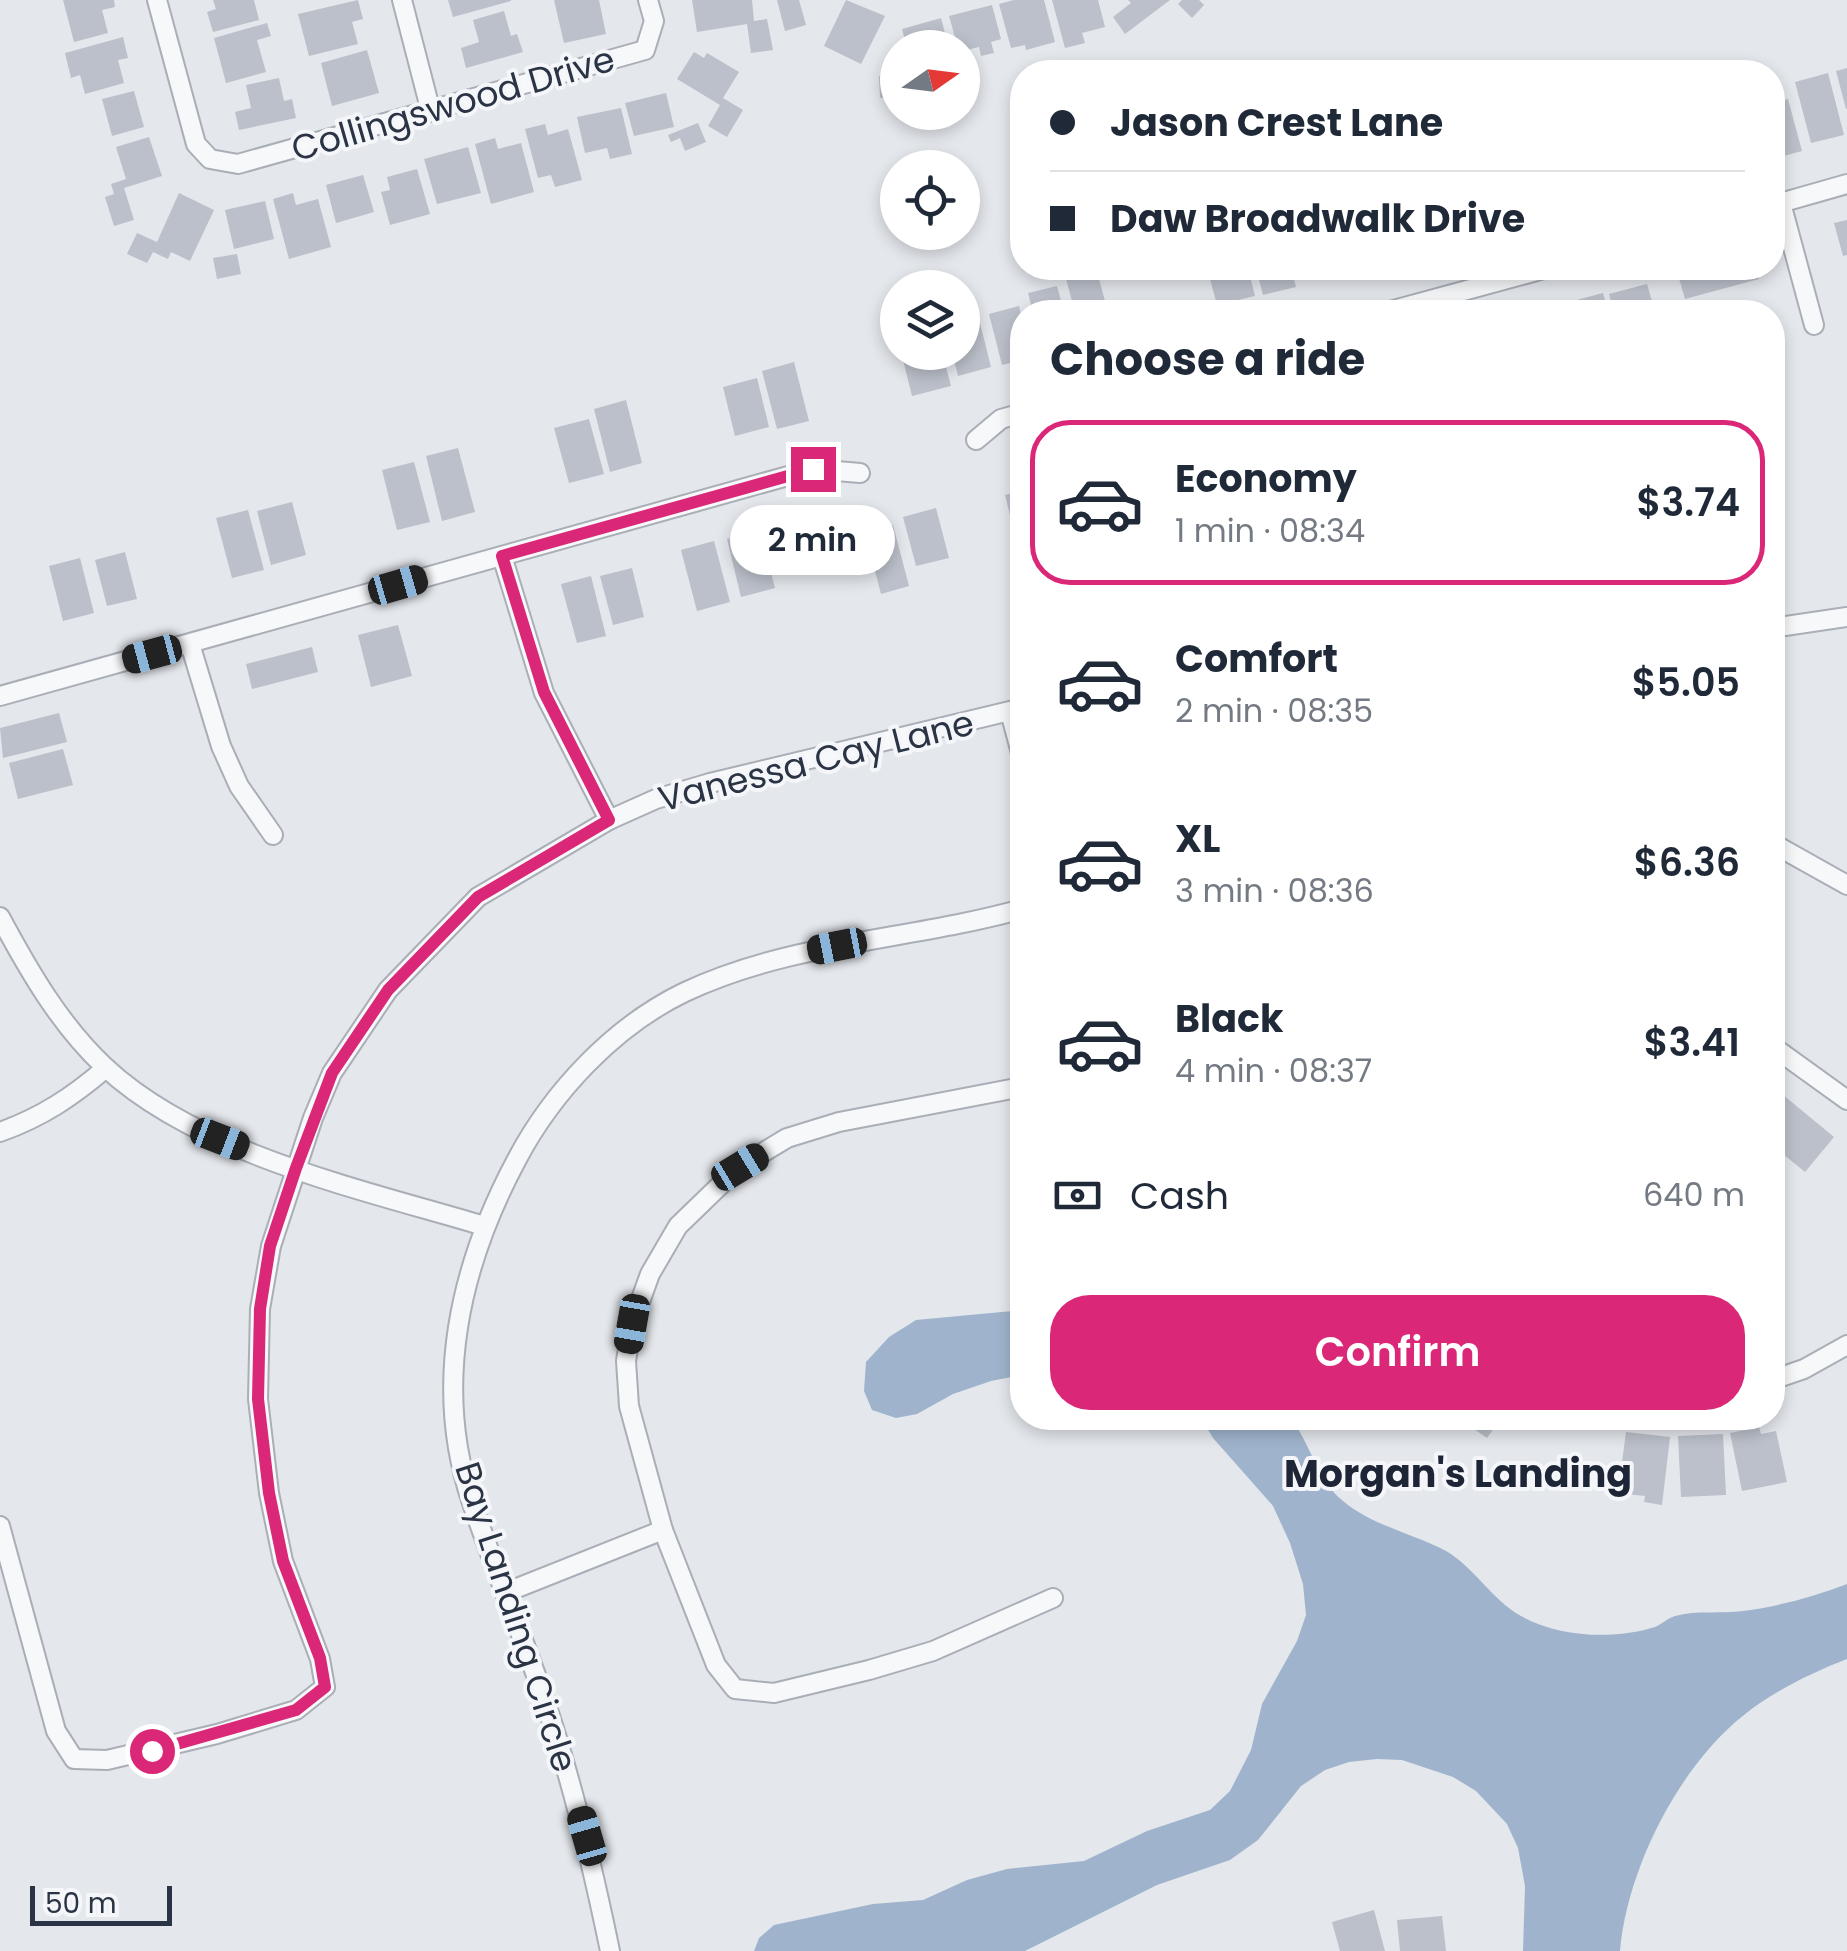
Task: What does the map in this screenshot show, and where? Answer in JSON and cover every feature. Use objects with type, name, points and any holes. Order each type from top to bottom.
[{"type":"street","name":"Collingswood Drive","points":[[158,0],[196,144],[210,159],[238,164],[645,50],[654,21],[648,0]]},
{"type":"street","points":[[402,0],[431,112]]},
{"type":"street","points":[[1785,201],[1847,184]]},
{"type":"street","points":[[1785,233],[1814,325]]},
{"type":"street","points":[[1430,300],[1504,280]]},
{"type":"street","points":[[976,440],[1010,416]]},
{"type":"street","points":[[0,696],[813,469],[860,473]]},
{"type":"street","points":[[502,556],[544,692],[609,820]]},
{"type":"street","points":[[1785,626],[1847,618]]},
{"type":"street","points":[[190,644],[221,746],[239,786],[272,836]]},
{"type":"street","name":"Vanessa Cay Lane","points":[[0,1526],[56,1730],[74,1759],[107,1760],[217,1734],[296,1710],[325,1687],[320,1658],[283,1561],[269,1493],[258,1399],[260,1309],[270,1246],[332,1073],[388,990],[478,897],[609,820],[656,799],[710,783],[1010,711]]},
{"type":"street","points":[[1785,850],[1847,886]]},
{"type":"street","name":"Bay Landing Circle","points":[[610,1951],[587,1836],[567,1763],[471,1500],[457,1432],[453,1368],[460,1302],[484,1226],[532,1132],[573,1078],[632,1026],[682,993],[780,958],[1010,911]]},
{"type":"street","points":[[0,917],[58,1013],[106,1068],[161,1108],[220,1139],[296,1168],[484,1226]]},
{"type":"street","points":[[1785,1055],[1847,1100]]},
{"type":"street","points":[[0,1132],[38,1118],[73,1096],[106,1068]]},
{"type":"street","points":[[1010,1089],[839,1122],[787,1138],[740,1167],[678,1226],[650,1274],[632,1324],[626,1361],[628,1406],[663,1530],[716,1665],[736,1689],[774,1693],[869,1670],[933,1651],[1053,1598]]},
{"type":"street","points":[[1785,1376],[1847,1346]]},
{"type":"street","points":[[507,1592],[663,1530]]},
{"type":"water","points":[[1010,1311],[1010,1377],[953,1394],[917,1414],[896,1418],[872,1410],[864,1391],[866,1362],[889,1337],[916,1320]]},
{"type":"water","points":[[1208,1430],[1298,1430],[1326,1482],[1343,1501],[1367,1517],[1446,1551],[1521,1616],[1569,1632],[1622,1634],[1655,1627],[1683,1614],[1770,1606],[1847,1584],[1847,1659],[1793,1683],[1756,1706],[1720,1736],[1698,1762],[1660,1821],[1645,1854],[1633,1887],[1620,1951],[1523,1951],[1525,1886],[1518,1848],[1507,1824],[1476,1791],[1453,1777],[1402,1760],[1377,1759],[1325,1770],[1301,1786],[1258,1840],[1230,1860],[1157,1885],[1025,1951],[754,1951],[759,1938],[774,1925],[873,1904],[923,1900],[967,1880],[1007,1869],[1084,1861],[1147,1831],[1210,1810],[1230,1791],[1251,1750],[1262,1704],[1297,1641],[1306,1615],[1303,1584],[1273,1506]]},
{"type":"building","points":[[63,0],[114,0],[115,7],[102,10],[108,33],[74,42]]},
{"type":"building","points":[[213,0],[254,0],[259,20],[213,32],[207,12],[216,9]]},
{"type":"building","points":[[358,0],[363,19],[352,22],[358,44],[309,56],[298,14]]},
{"type":"building","points":[[448,0],[511,0],[511,1],[453,17]]},
{"type":"building","points":[[554,0],[599,0],[606,34],[564,43]]},
{"type":"building","points":[[692,0],[752,0],[754,21],[767,19],[773,50],[751,53],[747,24],[697,32]]},
{"type":"building","points":[[777,0],[799,0],[806,25],[785,31]]},
{"type":"building","points":[[846,0],[885,16],[861,64],[824,46]]},
{"type":"building","points":[[1044,0],[1055,42],[1026,50],[1025,45],[1011,48],[999,4]]},
{"type":"building","points":[[1052,0],[1098,0],[1105,27],[1082,33],[1085,43],[1065,48]]},
{"type":"building","points":[[1128,0],[1170,0],[1125,34],[1113,17],[1131,3]]},
{"type":"building","points":[[1182,0],[1199,0],[1204,5],[1192,18],[1178,4]]},
{"type":"building","points":[[992,5],[1001,39],[991,42],[994,53],[981,56],[980,30],[953,30],[949,16]]},
{"type":"building","points":[[504,11],[511,36],[517,34],[523,52],[466,68],[461,48],[479,42],[473,20]]},
{"type":"building","points":[[941,18],[944,30],[902,30]]},
{"type":"building","points":[[267,23],[271,36],[257,40],[266,72],[226,83],[214,38]]},
{"type":"building","points":[[123,37],[128,58],[118,60],[124,83],[85,94],[80,75],[71,78],[65,53]]},
{"type":"building","points":[[367,50],[379,93],[332,106],[321,63]]},
{"type":"building","points":[[694,52],[704,58],[707,53],[739,72],[723,98],[743,110],[727,137],[708,126],[720,105],[677,79]]},
{"type":"building","points":[[1847,68],[1847,109],[1846,109],[1836,71]]},
{"type":"building","points":[[1828,73],[1844,135],[1811,143],[1795,82]]},
{"type":"building","points":[[279,78],[284,101],[292,99],[296,118],[239,130],[235,112],[251,108],[246,85]]},
{"type":"building","points":[[134,91],[144,127],[112,136],[102,99]]},
{"type":"building","points":[[666,93],[674,127],[634,136],[625,103]]},
{"type":"building","points":[[1788,99],[1802,151],[1785,156]]},
{"type":"building","points":[[621,108],[632,154],[610,159],[607,148],[585,153],[577,117]]},
{"type":"building","points":[[698,123],[706,142],[685,151],[680,138],[671,142],[668,135]]},
{"type":"building","points":[[545,124],[548,135],[568,129],[582,180],[555,187],[551,175],[538,178],[525,129]]},
{"type":"building","points":[[149,137],[162,176],[124,188],[134,220],[114,226],[105,197],[114,194],[111,184],[126,179],[116,147]]},
{"type":"building","points":[[495,138],[498,149],[521,143],[534,192],[491,204],[475,144]]},
{"type":"building","points":[[468,147],[481,193],[437,204],[424,159]]},
{"type":"building","points":[[417,169],[430,214],[390,225],[381,192],[390,190],[387,177]]},
{"type":"building","points":[[363,175],[374,212],[336,223],[326,185]]},
{"type":"building","points":[[179,193],[214,210],[190,261],[171,252],[168,259],[153,252],[147,263],[127,254],[137,233],[157,242]]},
{"type":"building","points":[[293,193],[296,205],[318,199],[331,247],[289,259],[273,199]]},
{"type":"building","points":[[265,201],[274,239],[234,249],[225,210]]},
{"type":"building","points":[[1847,220],[1847,255],[1843,256],[1834,223]]},
{"type":"building","points":[[237,254],[241,274],[217,279],[213,258]]},
{"type":"building","points":[[1066,280],[1099,280],[1105,300],[1072,300]]},
{"type":"building","points":[[1210,280],[1251,280],[1255,296],[1216,300]]},
{"type":"building","points":[[1259,280],[1294,280],[1296,287],[1263,295]]},
{"type":"building","points":[[1679,280],[1755,280],[1685,299]]},
{"type":"building","points":[[1647,284],[1652,300],[1611,300],[1609,294]]},
{"type":"building","points":[[1057,286],[1061,300],[1030,300],[1028,293]]},
{"type":"building","points":[[1603,293],[1605,300],[1577,300]]},
{"type":"building","points":[[1010,308],[1010,363],[1002,365],[989,314]]},
{"type":"building","points":[[980,323],[991,367],[980,370]]},
{"type":"building","points":[[794,362],[809,421],[777,429],[762,371]]},
{"type":"building","points":[[906,370],[947,370],[951,386],[912,396]]},
{"type":"building","points":[[956,370],[980,370],[958,376]]},
{"type":"building","points":[[757,378],[769,427],[735,436],[723,387]]},
{"type":"building","points":[[626,400],[642,463],[610,472],[594,409]]},
{"type":"building","points":[[589,419],[604,474],[569,483],[554,428]]},
{"type":"building","points":[[458,448],[475,512],[442,521],[426,456]]},
{"type":"building","points":[[414,462],[430,522],[397,530],[382,470]]},
{"type":"building","points":[[292,502],[306,555],[271,565],[257,511]]},
{"type":"building","points":[[936,508],[949,558],[916,566],[903,517]]},
{"type":"building","points":[[248,510],[264,570],[232,578],[216,518]]},
{"type":"building","points":[[893,525],[909,586],[881,594],[865,532]]},
{"type":"building","points":[[760,531],[775,588],[741,597],[727,539]]},
{"type":"building","points":[[714,541],[730,602],[697,611],[681,550]]},
{"type":"building","points":[[125,552],[137,599],[107,606],[95,560]]},
{"type":"building","points":[[80,558],[94,613],[63,621],[49,566]]},
{"type":"building","points":[[632,568],[644,617],[613,625],[600,576]]},
{"type":"building","points":[[591,576],[606,636],[577,643],[561,584]]},
{"type":"building","points":[[398,625],[412,676],[371,687],[358,635]]},
{"type":"building","points":[[312,647],[318,672],[252,689],[246,664]]},
{"type":"building","points":[[59,713],[67,742],[3,758],[0,728]]},
{"type":"building","points":[[63,749],[73,785],[18,799],[9,763]]},
{"type":"building","points":[[1785,1096],[1834,1137],[1805,1172],[1785,1156]]},
{"type":"building","points":[[1475,1430],[1493,1430],[1487,1438]]},
{"type":"building","points":[[1776,1431],[1787,1482],[1742,1491],[1730,1433]]},
{"type":"building","points":[[1626,1432],[1670,1437],[1662,1505],[1644,1502],[1645,1496],[1618,1493]]},
{"type":"building","points":[[1723,1434],[1726,1495],[1681,1497],[1678,1436]]},
{"type":"building","points":[[1374,1910],[1385,1951],[1340,1951],[1332,1922]]},
{"type":"building","points":[[1442,1916],[1446,1951],[1400,1951],[1397,1920]]},
{"type":"district","name":"Morgan's Landing","points":[[1458,1474]]},
{"type":"route","points":[[152,1751],[296,1710],[325,1687],[320,1658],[283,1561],[269,1493],[258,1399],[260,1309],[270,1246],[332,1073],[388,990],[478,897],[609,820],[544,692],[502,556],[813,469]]}]
